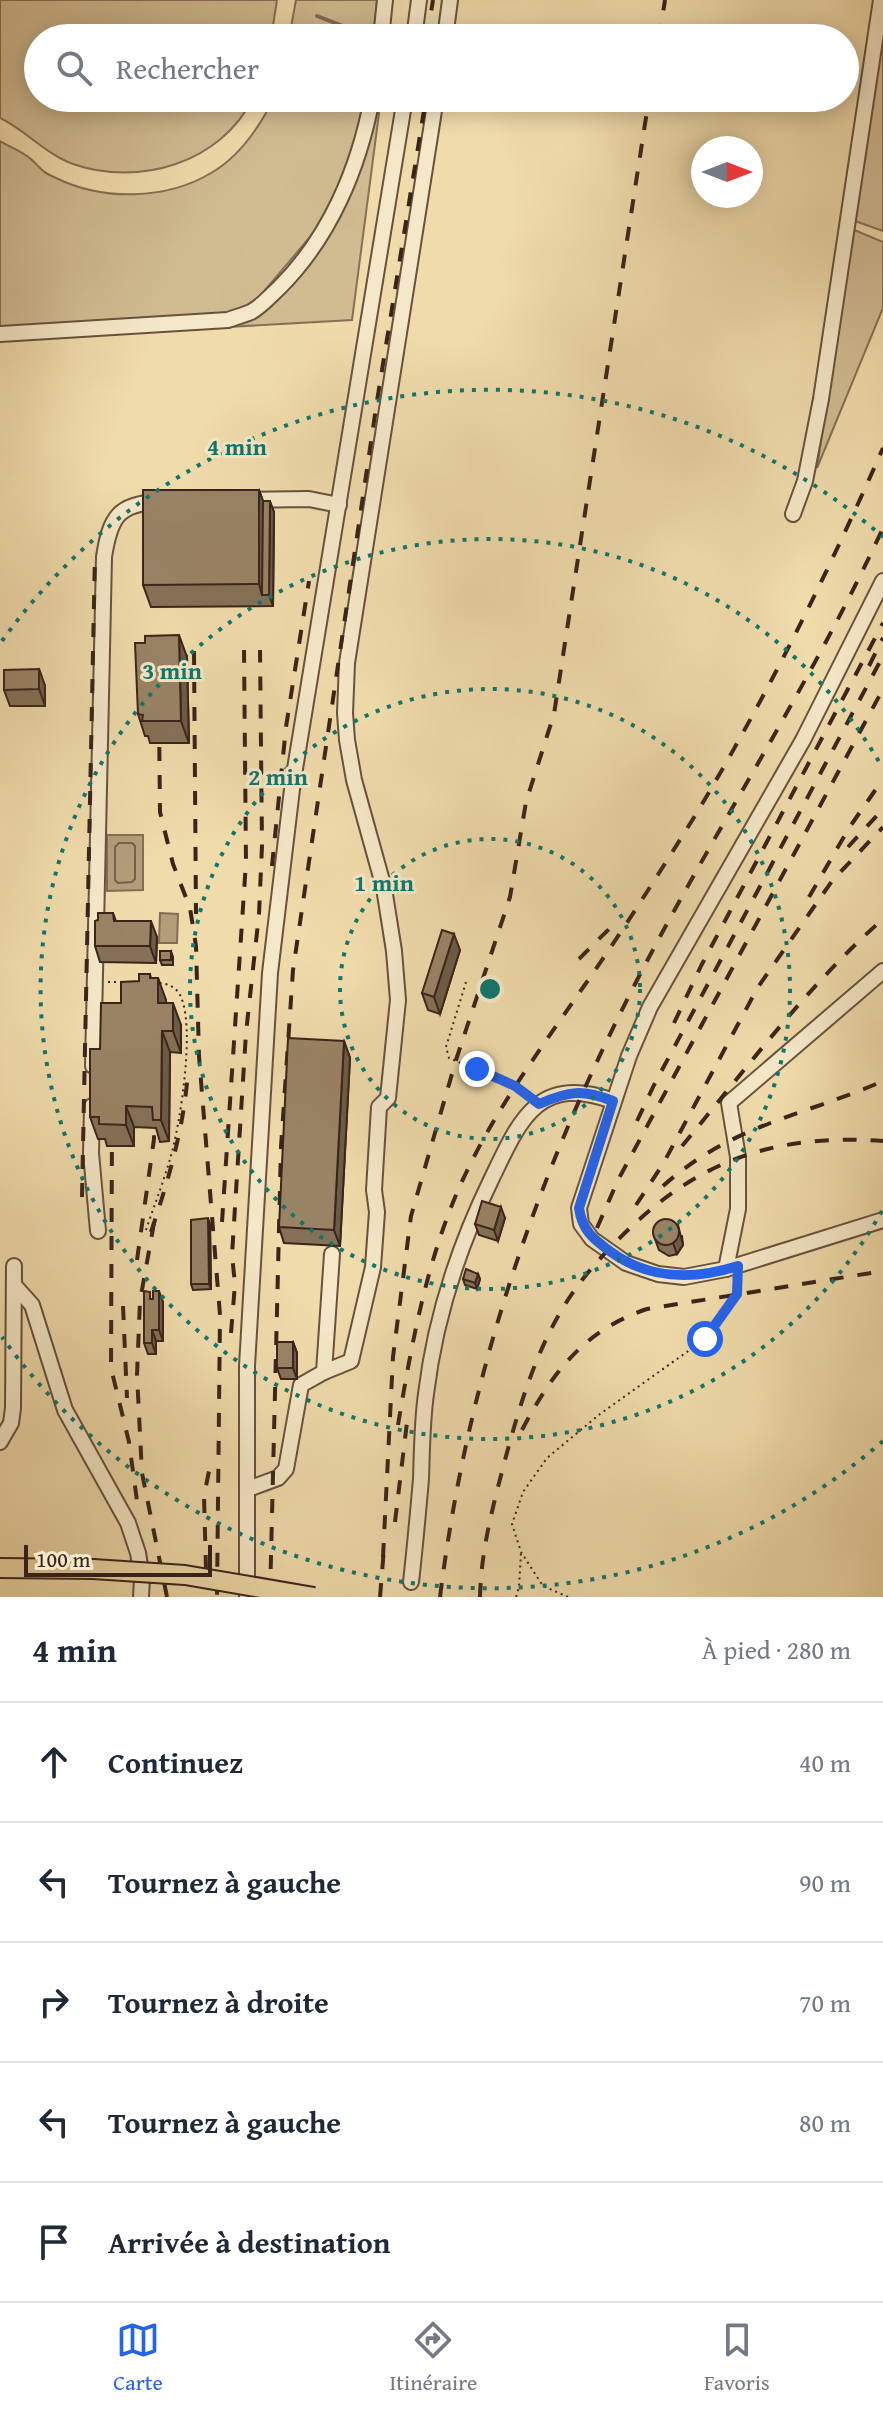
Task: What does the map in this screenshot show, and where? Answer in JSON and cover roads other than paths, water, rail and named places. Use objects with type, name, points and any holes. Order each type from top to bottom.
[{"type":"main road","points":[[0,1568],[93,1569],[185,1575],[314,1597]]},
{"type":"lane","points":[[382,24],[385,0]]},
{"type":"lane","points":[[416,24],[419,0]]},
{"type":"lane","points":[[447,24],[450,0]]},
{"type":"lane","points":[[793,514],[805,481],[821,399],[881,0]]},
{"type":"lane","points":[[0,334],[228,320],[252,311],[288,278],[317,242],[343,194],[364,138],[369,112]]},
{"type":"lane","points":[[247,1597],[247,1366],[270,973],[293,781],[403,112]]},
{"type":"lane","points":[[248,1489],[278,1478],[286,1469],[301,1385],[351,1361],[373,1267],[379,1107],[388,1098],[398,1000],[384,888],[354,780],[347,740],[346,676],[365,554],[366,528],[378,470],[434,112]]},
{"type":"lane","points":[[233,501],[309,499],[339,505]]},
{"type":"lane","points":[[93,1075],[104,557],[107,537],[119,513],[129,505],[173,502]]},
{"type":"lane","points":[[883,581],[803,740],[650,1007],[613,1101],[579,1208],[581,1224],[592,1239],[626,1263],[658,1274],[684,1277],[732,1268],[883,1220]]},
{"type":"lane","points":[[732,1268],[738,1209],[738,1157],[729,1103],[883,971]]},
{"type":"lane","points":[[93,1091],[91,1153],[98,1231]]},
{"type":"lane","points":[[411,1582],[426,1394],[452,1270],[481,1200],[518,1123],[539,1104],[566,1092],[591,1093],[613,1101]]},
{"type":"lane","points":[[324,1372],[332,1254]]},
{"type":"lane","points":[[0,1442],[11,1423],[13,1408],[14,1266]]},
{"type":"lane","points":[[14,1285],[32,1305],[52,1375],[70,1422],[128,1523],[138,1553],[141,1597]]},
{"type":"water","points":[[107,835],[143,835],[143,890],[107,891]]},
{"type":"water","points":[[160,913],[178,914],[177,943],[159,943]]},
{"type":"waterway","points":[[317,16],[338,24]]},
{"type":"railway","points":[[429,24],[433,0]]},
{"type":"railway","points":[[661,24],[665,0]]},
{"type":"railway","points":[[270,1597],[281,1147],[293,970],[377,401],[424,112]]},
{"type":"railway","points":[[383,1557],[393,1357],[411,1216],[456,1060],[510,897],[526,802],[554,714],[647,112]]},
{"type":"railway","points":[[398,1425],[431,1266],[465,1175],[506,1101],[626,924],[720,774],[794,636],[883,448]]},
{"type":"railway","points":[[440,1597],[465,1448],[483,1375],[527,1231],[554,1160],[616,1022],[648,960],[819,654],[883,528]]},
{"type":"railway","points":[[82,1197],[95,553]]},
{"type":"railway","points":[[272,866],[286,727],[309,581]]},
{"type":"railway","points":[[674,1023],[701,966],[883,623]]},
{"type":"railway","points":[[869,666],[883,638]]},
{"type":"railway","points":[[222,1222],[246,862],[244,650]]},
{"type":"railway","points":[[231,1333],[235,1284],[232,1255],[246,1033],[259,914],[262,846],[260,650]]},
{"type":"railway","points":[[194,651],[196,914]]},
{"type":"railway","points":[[637,1121],[883,656]]},
{"type":"railway","points":[[597,1228],[618,1180],[883,689]]},
{"type":"railway","points":[[159,719],[160,812],[173,864],[190,908],[196,946],[199,1056],[220,1315],[217,1597]]},
{"type":"railway","points":[[809,897],[849,828],[883,779]]},
{"type":"railway","points":[[848,847],[883,809]]},
{"type":"railway","points":[[636,1205],[663,1164],[758,987],[832,881],[883,827]]},
{"type":"railway","points":[[682,1146],[803,1000],[883,919]]},
{"type":"railway","points":[[579,959],[618,920]]},
{"type":"railway","points":[[151,1232],[175,1153],[188,1071]]},
{"type":"railway","points":[[663,1186],[689,1165],[741,1135],[883,1081]]},
{"type":"railway","points":[[137,1260],[154,1139],[154,1106]]},
{"type":"railway","points":[[112,1124],[111,1368],[129,1442],[137,1501]]},
{"type":"railway","points":[[480,1597],[492,1511],[528,1385],[560,1313],[600,1258],[657,1204],[715,1168],[746,1155],[810,1142],[883,1141]]},
{"type":"railway","points":[[154,1223],[140,1301],[137,1375],[142,1473],[167,1597]]},
{"type":"railway","points":[[522,1430],[545,1390],[572,1356],[588,1341],[625,1318],[647,1309],[883,1271]]},
{"type":"railway","points":[[123,1306],[127,1398]]},
{"type":"railway","points":[[395,1522],[408,1414]]},
{"type":"railway","points":[[206,1569],[204,1496],[210,1466]]},
{"type":"railway","points":[[380,1597],[384,1548]]}]
